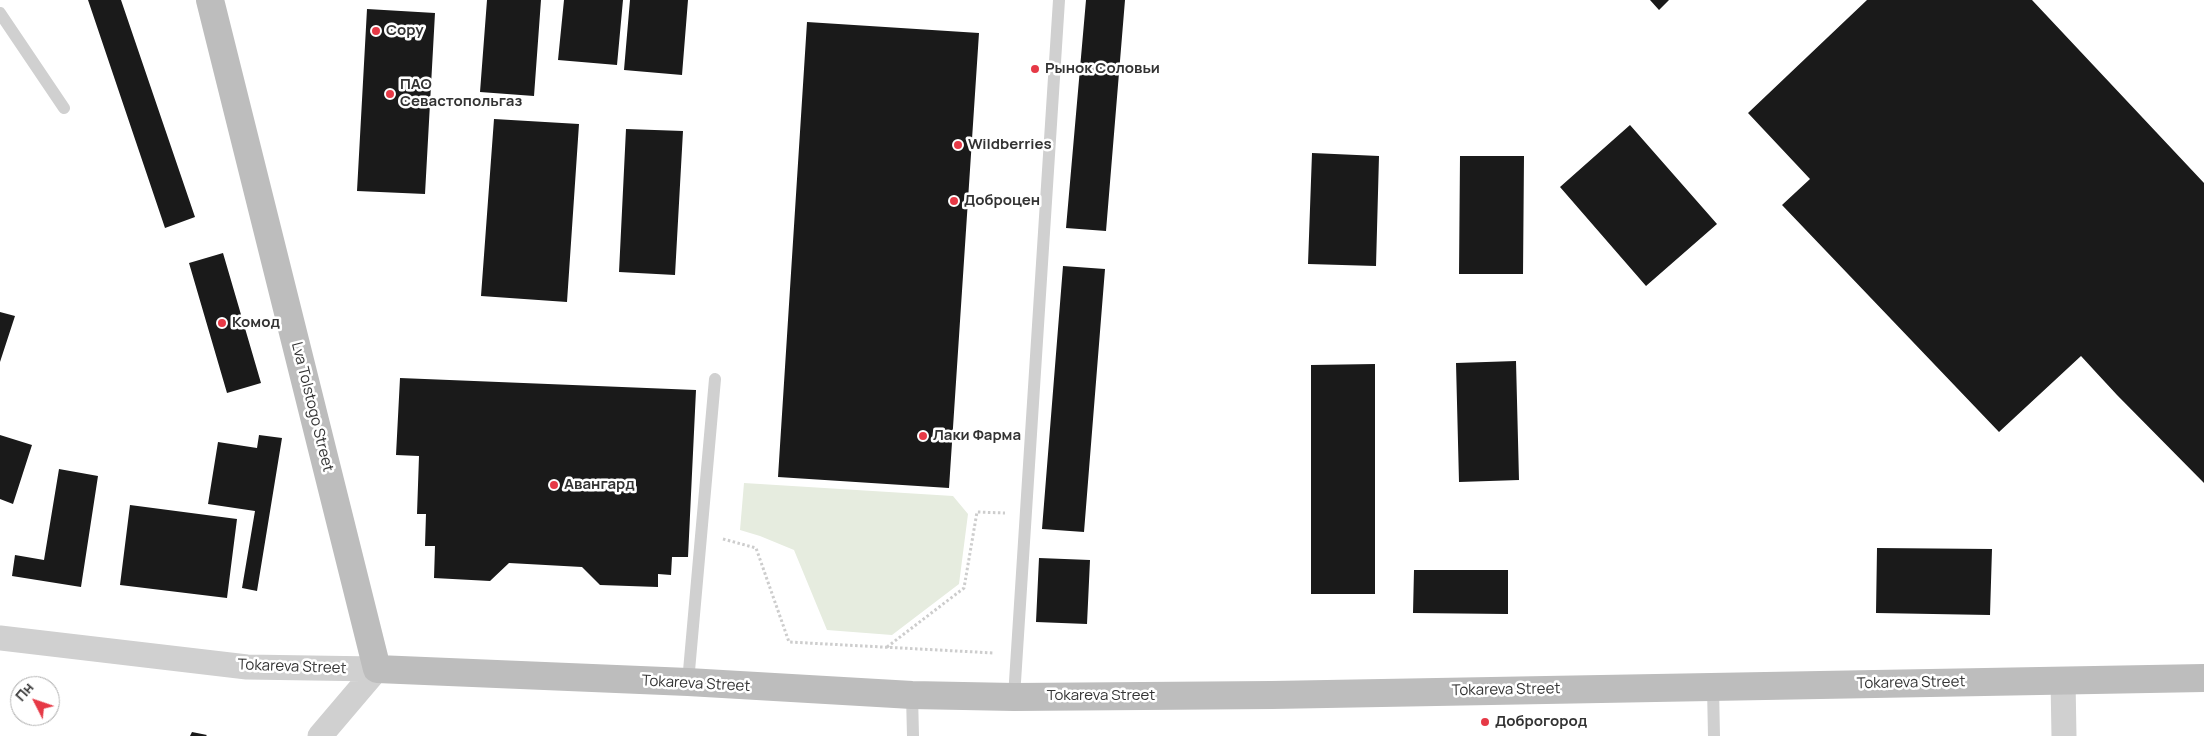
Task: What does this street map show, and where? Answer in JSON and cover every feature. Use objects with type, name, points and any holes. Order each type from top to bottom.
[{"type":"street","name":"Lva Tolstogo Street","points":[[210,0],[377,669]]},
{"type":"street","name":"Tokareva Street","points":[[0,638],[248,667],[377,669],[688,682],[912,695],[1014,697],[2204,678]]},
{"type":"street","points":[[320,736],[377,669]]},
{"type":"street","points":[[2063,680],[2064,736]]},
{"type":"lane","points":[[1014,697],[1059,0]]},
{"type":"lane","points":[[0,13],[64,108]]},
{"type":"lane","points":[[688,682],[715,379]]},
{"type":"lane","points":[[1713,687],[1714,736]]},
{"type":"lane","points":[[912,695],[913,736]]},
{"type":"path","points":[[887,648],[964,588],[977,512],[1027,514]]},
{"type":"path","points":[[700,533],[756,548],[790,642],[1018,654]]},
{"type":"shaded area","points":[[744,483],[953,496],[968,514],[959,584],[892,635],[827,630],[794,550],[740,530]]},
{"type":"building","points":[[88,0],[121,0],[195,217],[165,228]]},
{"type":"building","points":[[487,0],[541,0],[534,96],[480,92]]},
{"type":"building","points":[[564,0],[623,0],[617,65],[558,60]]},
{"type":"building","points":[[630,0],[688,0],[682,75],[624,70]]},
{"type":"building","points":[[1086,0],[1125,0],[1106,231],[1066,228]]},
{"type":"building","points":[[1650,0],[1669,0],[1659,10]]},
{"type":"building","points":[[1867,0],[2032,0],[2204,183],[2204,483],[2081,356],[1999,432],[1782,205],[1810,179],[1748,113]]},
{"type":"building","points":[[367,9],[435,13],[425,194],[357,191]]},
{"type":"building","points":[[807,22],[979,33],[949,488],[778,477]]},
{"type":"building","points":[[494,119],[579,124],[567,302],[481,296]]},
{"type":"building","points":[[1630,125],[1717,224],[1646,286],[1560,187]]},
{"type":"building","points":[[626,129],[683,131],[675,275],[619,272]]},
{"type":"building","points":[[1312,153],[1379,156],[1376,266],[1308,264]]},
{"type":"building","points":[[1460,156],[1524,156],[1523,274],[1459,274]]},
{"type":"building","points":[[223,253],[261,383],[227,393],[189,263]]},
{"type":"building","points":[[1063,266],[1105,269],[1084,532],[1042,529]]},
{"type":"building","points":[[0,312],[15,316],[0,362]]},
{"type":"building","points":[[1516,361],[1519,480],[1459,482],[1456,363]]},
{"type":"building","points":[[1375,364],[1375,594],[1311,594],[1311,365]]},
{"type":"building","name":"Авангард","points":[[400,378],[696,390],[688,557],[672,557],[671,575],[658,574],[658,587],[600,585],[582,567],[509,563],[490,581],[434,578],[435,546],[425,546],[426,514],[417,514],[419,456],[396,455]]},
{"type":"building","points":[[0,435],[32,445],[13,504],[0,499]]},
{"type":"building","points":[[259,435],[282,438],[257,591],[242,588],[255,511],[208,504],[218,442],[257,448]]},
{"type":"building","points":[[59,469],[98,476],[81,587],[12,576],[15,555],[44,560]]},
{"type":"building","points":[[130,505],[237,519],[227,598],[120,585]]},
{"type":"building","points":[[1877,548],[1992,549],[1990,615],[1876,613]]},
{"type":"building","points":[[1039,558],[1090,560],[1087,624],[1036,622]]},
{"type":"building","points":[[1414,570],[1508,570],[1508,614],[1413,613]]},
{"type":"building","points":[[192,732],[207,735],[190,736]]},
{"type":"place","name":"Copy","points":[[376,31]]},
{"type":"place","name":"Рынок Соловьи","points":[[1035,69]]},
{"type":"place","name":"ПАО Севастопольгаз","points":[[390,94]]},
{"type":"place","name":"Wildberries","points":[[958,145]]},
{"type":"place","name":"Доброцен","points":[[954,201]]},
{"type":"place","name":"Комод","points":[[222,323]]},
{"type":"place","name":"Лаки Фарма","points":[[923,436]]},
{"type":"place","name":"Авангард","points":[[554,485]]},
{"type":"place","name":"Доброгород","points":[[1485,722]]}]
